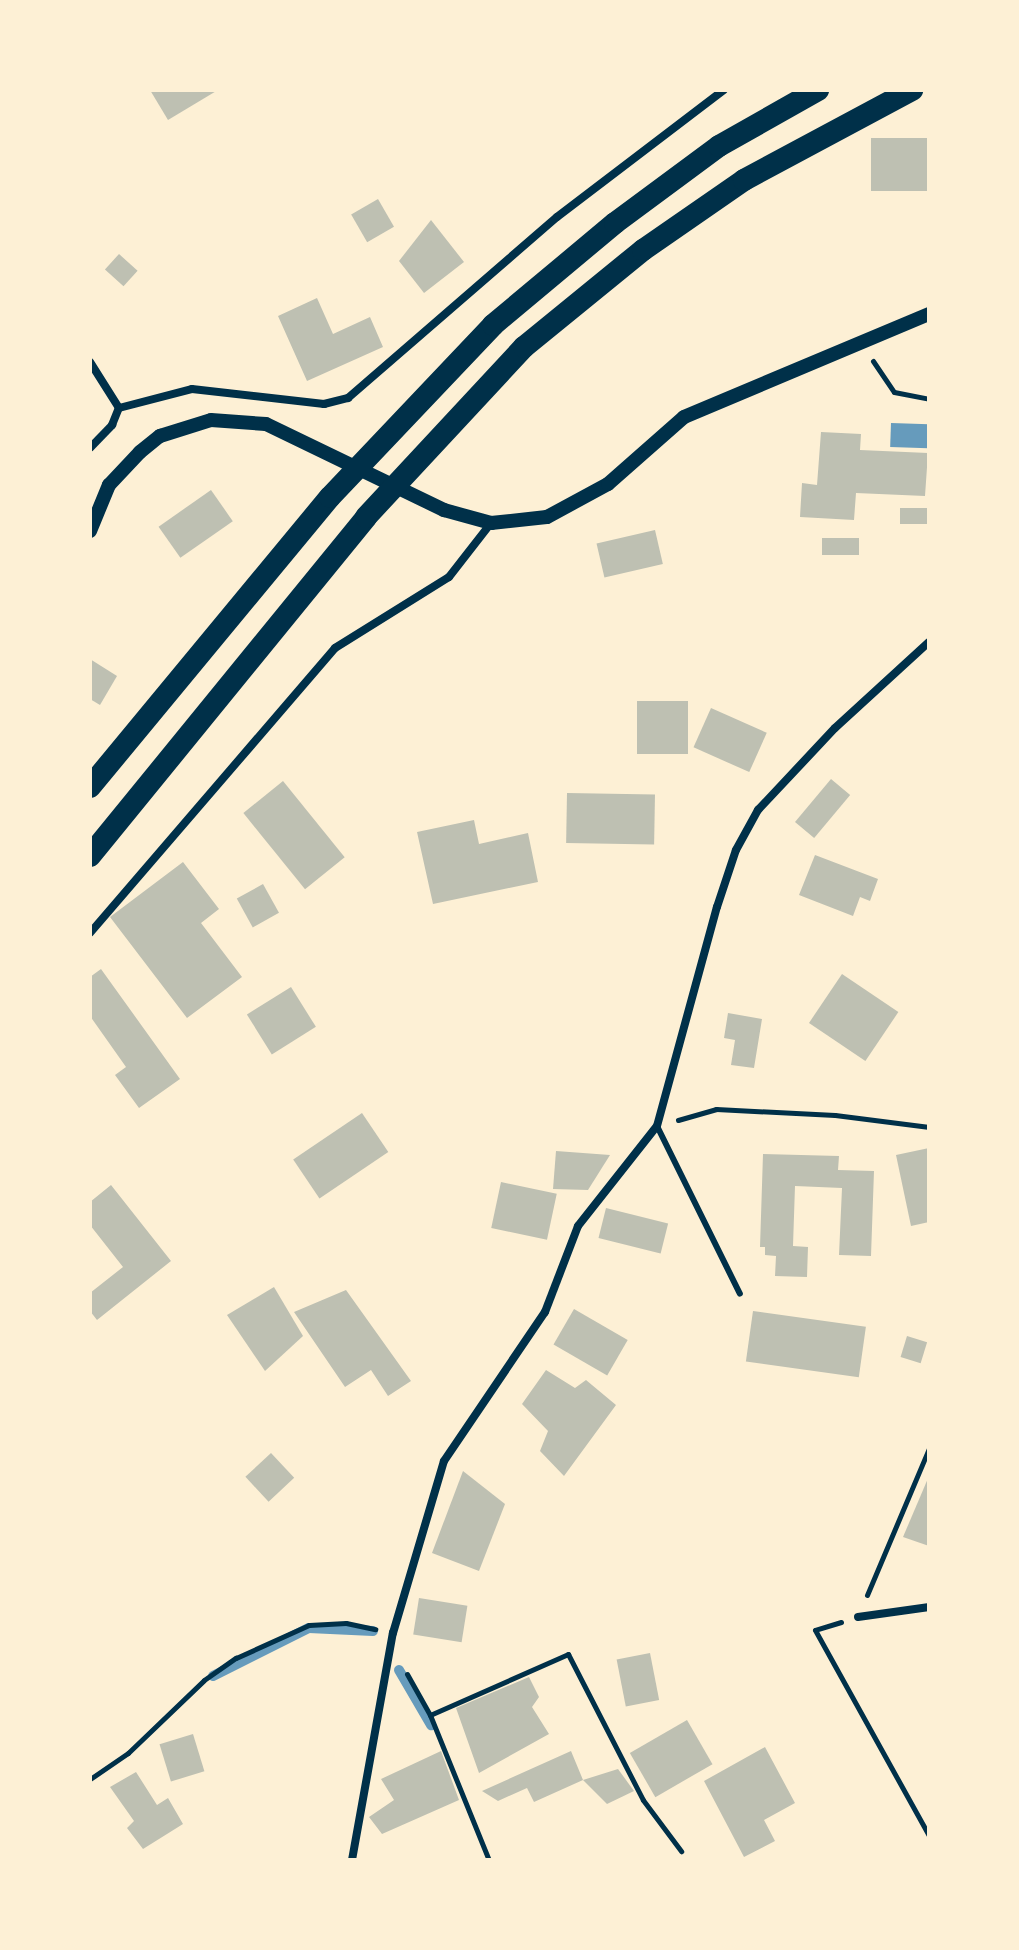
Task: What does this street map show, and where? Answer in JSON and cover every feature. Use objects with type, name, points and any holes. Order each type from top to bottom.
[{"type":"highway","points":[[90,787],[330,497],[493,325],[615,223],[719,146],[818,90]]},
{"type":"highway","points":[[90,856],[366,517],[524,347],[643,250],[744,180],[912,90]]},
{"type":"street","points":[[119,408],[192,389],[324,404],[348,398],[557,217],[724,90]]},
{"type":"street","points":[[90,531],[109,485],[160,436],[224,420],[266,424],[444,510],[491,523],[523,523],[575,506],[684,417],[929,314]]},
{"type":"street","points":[[90,362],[119,408]]},
{"type":"street","points":[[90,448],[112,425],[119,408]]},
{"type":"street","points":[[90,933],[335,648],[449,577],[491,523]]},
{"type":"street","points":[[352,1860],[393,1633],[444,1461],[545,1312],[578,1226],[657,1126],[717,907],[736,850],[758,810],[835,728],[929,642]]},
{"type":"street","points":[[858,1617],[929,1607]]},
{"type":"lane","points":[[657,1126],[740,1294]]},
{"type":"path","points":[[861,343],[894,392],[929,399]]},
{"type":"path","points":[[657,1126],[716,1109],[929,1127]]},
{"type":"path","points":[[929,1448],[858,1617],[815,1630],[929,1836]]},
{"type":"path","points":[[90,1779],[128,1753],[204,1680],[236,1658],[309,1625],[346,1623],[393,1633],[489,1860]]},
{"type":"path","points":[[430,1715],[568,1654],[616,1740],[643,1800],[681,1851]]},
{"type":"water","points":[[891,423],[929,424],[928,448],[890,447]]},
{"type":"building","points":[[150,90],[218,90],[168,120]]},
{"type":"building","points":[[871,138],[929,138],[929,191],[871,191]]},
{"type":"building","points":[[378,199],[394,227],[367,242],[351,214]]},
{"type":"building","points":[[431,220],[464,262],[424,293],[399,261]]},
{"type":"building","points":[[119,254],[138,271],[124,286],[105,270]]},
{"type":"building","points":[[317,298],[333,334],[370,317],[383,347],[307,381],[278,316]]},
{"type":"building","points":[[821,432],[861,434],[860,450],[928,453],[925,496],[856,493],[854,520],[800,517],[802,483],[817,485]]},
{"type":"building","points":[[211,490],[233,521],[180,558],[159,527]]},
{"type":"building","points":[[900,508],[929,508],[929,524],[900,524]]},
{"type":"building","points":[[655,530],[663,564],[604,578],[597,543]]},
{"type":"building","points":[[822,538],[859,538],[859,555],[822,555]]},
{"type":"building","points":[[90,659],[117,676],[100,705],[90,699]]},
{"type":"building","points":[[637,701],[688,701],[688,754],[637,754]]},
{"type":"building","points":[[711,708],[767,733],[749,772],[694,747]]},
{"type":"building","points":[[831,779],[850,795],[814,838],[795,822]]},
{"type":"building","points":[[283,781],[345,857],[305,889],[243,813]]},
{"type":"building","points":[[567,793],[655,795],[654,845],[566,843]]},
{"type":"building","points":[[474,820],[479,844],[528,833],[538,882],[433,904],[417,832]]},
{"type":"building","points":[[815,855],[878,879],[870,901],[860,897],[853,916],[799,895]]},
{"type":"building","points":[[183,862],[219,909],[201,923],[242,977],[187,1018],[110,917]]},
{"type":"building","points":[[263,884],[279,913],[253,927],[237,899]]},
{"type":"building","points":[[101,969],[180,1079],[139,1108],[115,1075],[126,1067],[90,1016],[90,977]]},
{"type":"building","points":[[842,974],[898,1012],[865,1061],[809,1023]]},
{"type":"building","points":[[291,987],[316,1027],[272,1054],[247,1015]]},
{"type":"building","points":[[728,1013],[762,1019],[754,1068],[731,1065],[735,1040],[724,1038]]},
{"type":"building","points":[[362,1113],[388,1152],[319,1198],[293,1159]]},
{"type":"building","points":[[929,1148],[929,1222],[911,1226],[896,1155]]},
{"type":"building","points":[[556,1151],[610,1155],[588,1190],[553,1189]]},
{"type":"building","points":[[763,1154],[839,1156],[838,1170],[874,1171],[871,1256],[839,1255],[842,1188],[795,1186],[793,1246],[808,1247],[807,1277],[775,1276],[776,1256],[765,1255],[765,1247],[760,1247]]},
{"type":"building","points":[[501,1182],[557,1194],[547,1240],[491,1228]]},
{"type":"building","points":[[111,1185],[171,1261],[97,1320],[90,1311],[90,1293],[123,1267],[90,1225],[90,1202]]},
{"type":"building","points":[[606,1208],[668,1223],[661,1254],[599,1238]]},
{"type":"building","points":[[274,1287],[303,1336],[265,1371],[227,1315]]},
{"type":"building","points":[[346,1290],[411,1381],[388,1396],[371,1370],[345,1387],[294,1312]]},
{"type":"building","points":[[574,1309],[628,1340],[607,1376],[554,1345]]},
{"type":"building","points":[[753,1311],[866,1327],[859,1377],[746,1362]]},
{"type":"building","points":[[907,1336],[927,1342],[921,1363],[901,1357]]},
{"type":"building","points":[[546,1370],[575,1388],[586,1380],[616,1405],[564,1476],[540,1451],[548,1431],[522,1404]]},
{"type":"building","points":[[271,1453],[294,1478],[269,1502],[245,1477]]},
{"type":"building","points":[[463,1471],[505,1504],[479,1571],[432,1553]]},
{"type":"building","points":[[929,1476],[929,1546],[903,1537]]},
{"type":"building","points":[[419,1598],[467,1606],[462,1642],[413,1635]]},
{"type":"building","points":[[650,1653],[659,1700],[626,1707],[617,1659]]},
{"type":"building","points":[[529,1677],[539,1697],[532,1707],[549,1734],[479,1773],[456,1708]]},
{"type":"building","points":[[687,1720],[712,1764],[655,1797],[630,1753]]},
{"type":"building","points":[[193,1734],[204,1771],[171,1782],[160,1744]]},
{"type":"building","points":[[765,1747],[795,1803],[764,1820],[775,1841],[744,1857],[704,1781]]},
{"type":"building","points":[[441,1751],[459,1800],[382,1834],[369,1817],[394,1800],[381,1779]]},
{"type":"building","points":[[571,1751],[583,1780],[534,1802],[527,1788],[498,1801],[482,1791]]},
{"type":"building","points":[[618,1769],[634,1791],[607,1804],[583,1780]]},
{"type":"building","points":[[136,1772],[157,1805],[168,1798],[183,1824],[143,1849],[127,1828],[134,1821],[110,1787]]},
{"type":"waterway","points":[[213,1676],[309,1628],[373,1631]]},
{"type":"waterway","points":[[399,1670],[431,1725]]}]
